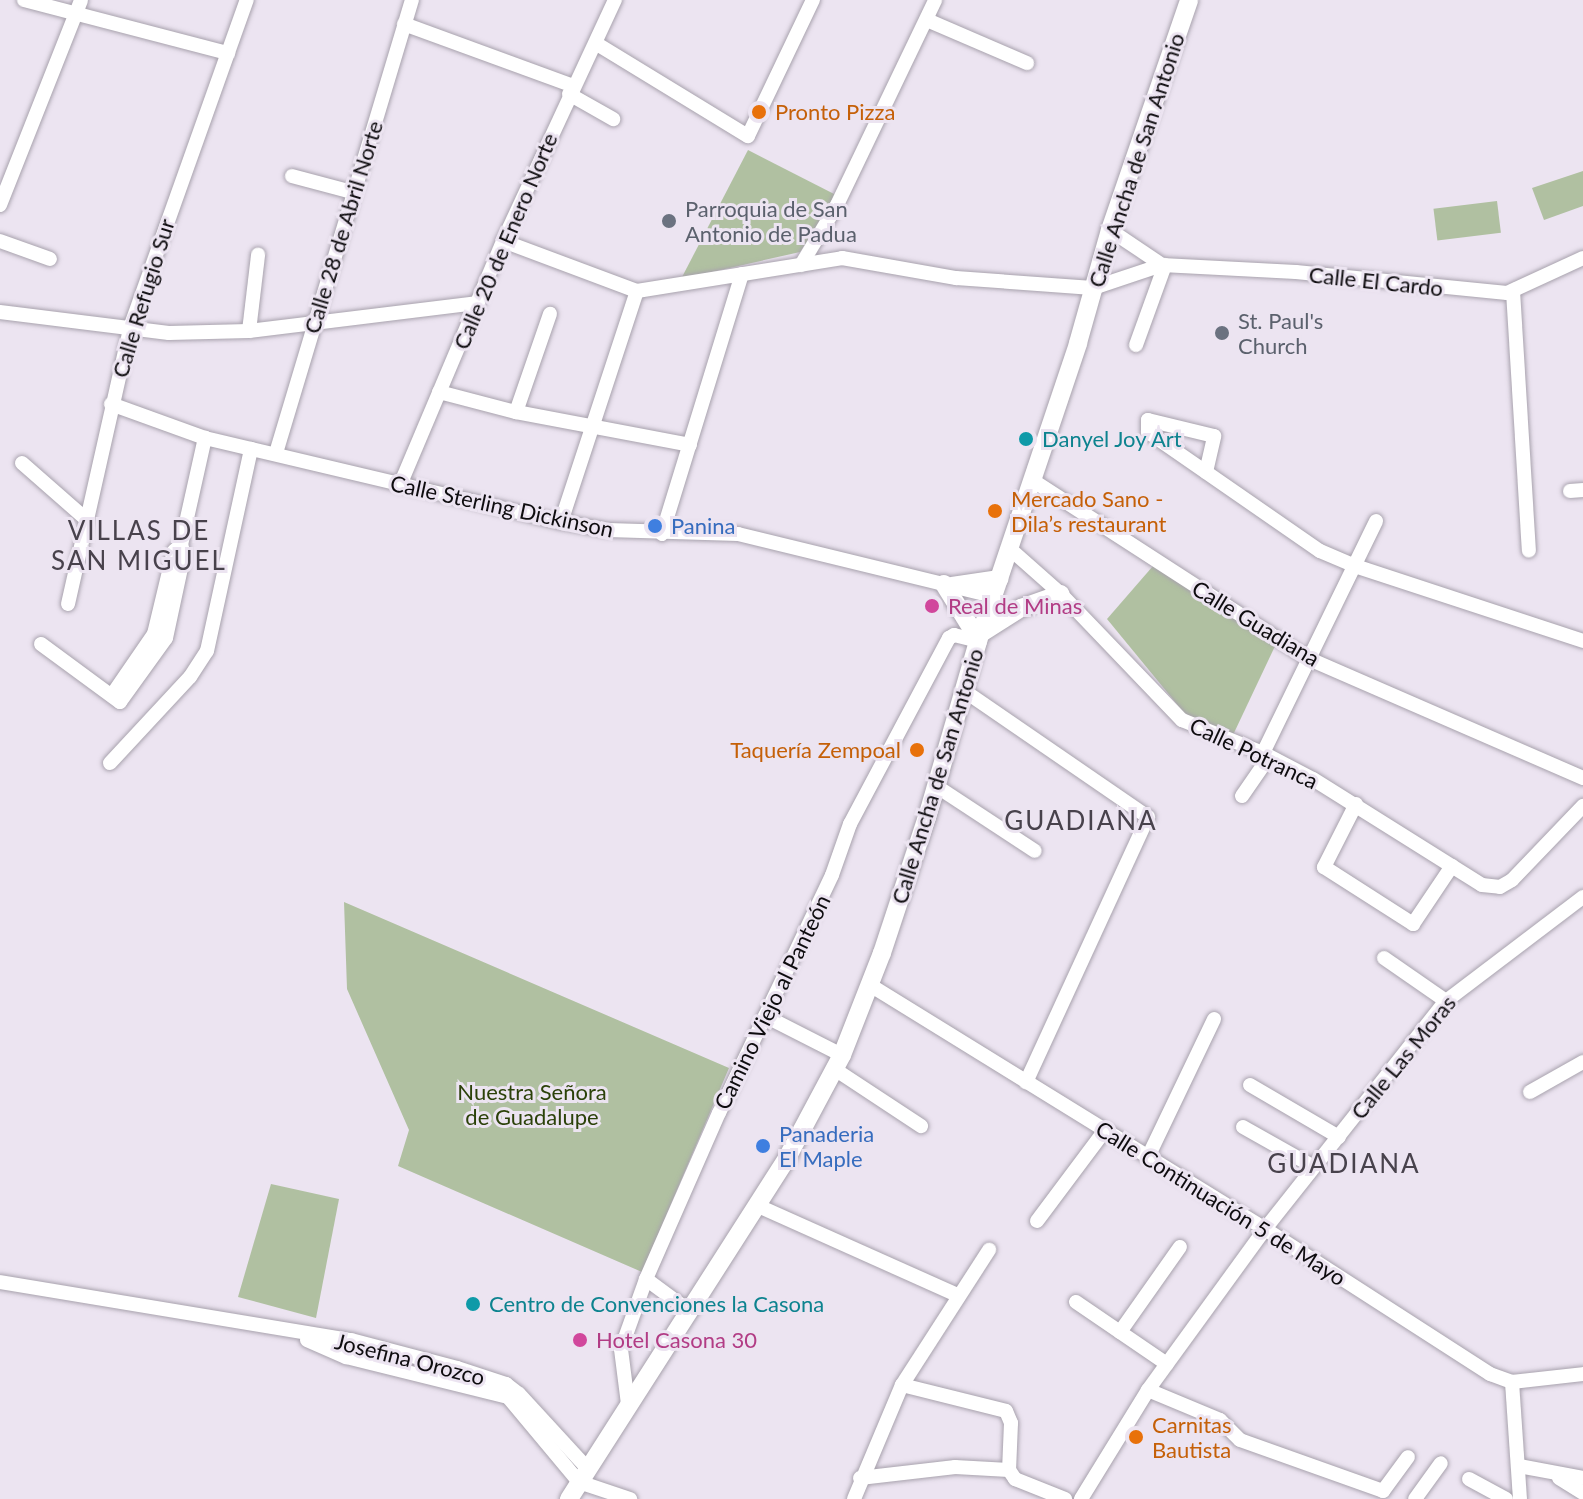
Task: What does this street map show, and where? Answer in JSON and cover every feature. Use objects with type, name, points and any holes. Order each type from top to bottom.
[{"type":"main road","name":"Calle Ancha de San Antonio","points":[[569,1499],[787,1158],[839,1062],[870,985],[936,786],[979,638],[1110,230],[1189,0]]},
{"type":"main road","points":[[948,585],[996,587]]},
{"type":"main road","points":[[948,585],[979,638],[1021,608],[1061,594]]},
{"type":"street","points":[[24,0],[79,6],[228,53]]},
{"type":"street","name":"Calle Refugio Sur","points":[[68,604],[131,325],[247,0]]},
{"type":"street","name":"Calle 28 de Abril Norte","points":[[276,453],[412,0]]},
{"type":"street","name":"Calle 20 de Enero Norte","points":[[400,485],[503,241],[615,0]]},
{"type":"street","points":[[597,44],[748,136],[813,0]]},
{"type":"street","points":[[801,265],[837,205],[935,0]]},
{"type":"street","points":[[0,205],[79,6]]},
{"type":"street","points":[[927,20],[1027,63]]},
{"type":"street","points":[[404,24],[571,90],[613,119]]},
{"type":"street","points":[[292,176],[352,192]]},
{"type":"street","points":[[1110,230],[1164,265],[1136,345]]},
{"type":"street","points":[[0,241],[50,259]]},
{"type":"street","points":[[503,241],[637,291],[842,258],[956,278],[1093,288]]},
{"type":"street","points":[[249,331],[258,255]]},
{"type":"street","name":"Calle El Cardo","points":[[1093,288],[1164,265],[1296,272],[1484,293],[1513,291],[1583,258]]},
{"type":"street","points":[[662,534],[742,274]]},
{"type":"street","points":[[561,522],[637,291]]},
{"type":"street","points":[[1513,291],[1529,551]]},
{"type":"street","points":[[0,312],[131,325],[169,333],[249,331],[478,303]]},
{"type":"street","points":[[516,412],[550,314]]},
{"type":"street","points":[[439,392],[516,412],[690,445]]},
{"type":"street","name":"Calle Sterling Dickinson","points":[[111,404],[205,438],[561,522],[662,534],[738,534],[948,585]]},
{"type":"street","points":[[1206,472],[1214,436],[1148,420],[1148,432],[1312,546],[1355,566],[1583,641]]},
{"type":"street","points":[[41,644],[120,702],[160,636],[205,438]]},
{"type":"street","points":[[110,763],[190,677],[207,651],[251,449]]},
{"type":"street","points":[[22,463],[87,520]]},
{"type":"street","name":"Calle Guadiana","points":[[1032,480],[1307,658],[1583,778]]},
{"type":"street","points":[[1242,796],[1266,755],[1307,658],[1376,521]]},
{"type":"street","name":"Calle Potranca","points":[[1009,548],[1061,594],[1182,720],[1266,755],[1356,804],[1482,885],[1492,887],[1512,880],[1583,806]]},
{"type":"street","name":"Camino Viejo al Panteón","points":[[628,1404],[621,1349],[646,1279],[832,875],[850,824],[949,638],[954,635],[979,638]]},
{"type":"street","points":[[963,690],[1148,817],[1026,1082]]},
{"type":"street","points":[[936,786],[1035,851]]},
{"type":"street","points":[[1356,804],[1324,867],[1413,924],[1452,866]]},
{"type":"street","name":"Calle Las Moras","points":[[1167,1364],[1265,1229],[1446,1001],[1583,897]]},
{"type":"street","points":[[1384,958],[1446,1001]]},
{"type":"street","name":"Calle Continuación 5 de Mayo","points":[[870,985],[1265,1229],[1490,1374],[1512,1382]]},
{"type":"street","points":[[765,1016],[839,1062],[921,1126]]},
{"type":"street","points":[[1148,1157],[1214,1019]]},
{"type":"street","points":[[1530,1092],[1583,1062]]},
{"type":"street","points":[[1250,1085],[1339,1137]]},
{"type":"street","points":[[1243,1127],[1314,1167]]},
{"type":"street","points":[[1037,1221],[1105,1130]]},
{"type":"street","points":[[756,1205],[959,1296]]},
{"type":"street","points":[[1120,1332],[1180,1247]]},
{"type":"street","points":[[854,1499],[860,1478],[902,1385],[989,1250]]},
{"type":"street","points":[[646,1279],[688,1310]]},
{"type":"street","name":"Josefina Orozco","points":[[0,1282],[292,1333],[346,1357],[508,1397],[584,1476]]},
{"type":"street","points":[[1076,1302],[1167,1364],[1081,1499]]},
{"type":"street","points":[[1520,1499],[1512,1382],[1583,1374]]},
{"type":"street","points":[[902,1385],[1006,1411],[1011,1423],[1009,1470],[1015,1479],[1065,1499]]},
{"type":"street","points":[[1148,1390],[1220,1420],[1240,1440],[1377,1492],[1408,1457]]},
{"type":"street","points":[[1415,1499],[1441,1463]]},
{"type":"street","points":[[1519,1466],[1583,1478]]},
{"type":"street","points":[[860,1478],[955,1467],[1009,1470]]},
{"type":"street","points":[[1550,1473],[1583,1493]]},
{"type":"street","points":[[584,1476],[630,1499]]},
{"type":"street","points":[[1469,1479],[1506,1499]]},
{"type":"green space","points":[[748,150],[838,196],[800,252],[681,279]]},
{"type":"green space","points":[[1583,171],[1583,206],[1544,220],[1532,188]]},
{"type":"green space","points":[[1497,201],[1501,233],[1437,241],[1433,209]]},
{"type":"green space","points":[[1153,566],[1276,644],[1233,735],[1185,714],[1107,619]]},
{"type":"green space","name":"Nuestra Señora de Guadalupe","points":[[344,902],[729,1068],[642,1272],[398,1166],[409,1130],[347,989]]},
{"type":"green space","points":[[271,1184],[339,1199],[316,1318],[238,1297]]},
{"type":"place","name":"Pronto Pizza","points":[[759,112]]},
{"type":"place","name":"Parroquia de San Antonio de Padua","points":[[669,221]]},
{"type":"place","name":"St. Paul's Church","points":[[1222,333]]},
{"type":"place","name":"Danyel Joy Art","points":[[1026,439]]},
{"type":"place","name":"Mercado Sano - Dila’s restaurant","points":[[995,511]]},
{"type":"place","name":"Panina","points":[[655,526]]},
{"type":"place","name":"Real de Minas","points":[[932,606]]},
{"type":"place","name":"Taquería Zempoal","points":[[917,750]]},
{"type":"place","name":"Panaderia El Maple","points":[[763,1146]]},
{"type":"place","name":"Centro de Convenciones la Casona","points":[[473,1304]]},
{"type":"place","name":"Hotel Casona 30","points":[[580,1340]]},
{"type":"place","name":"Carnitas Bautista","points":[[1136,1437]]},
{"type":"district","name":"VILLAS DE SAN MIGUEL","points":[[139,546]]},
{"type":"district","name":"GUADIANA","points":[[1081,821]]},
{"type":"district","name":"GUADIANA","points":[[1344,1164]]}]
